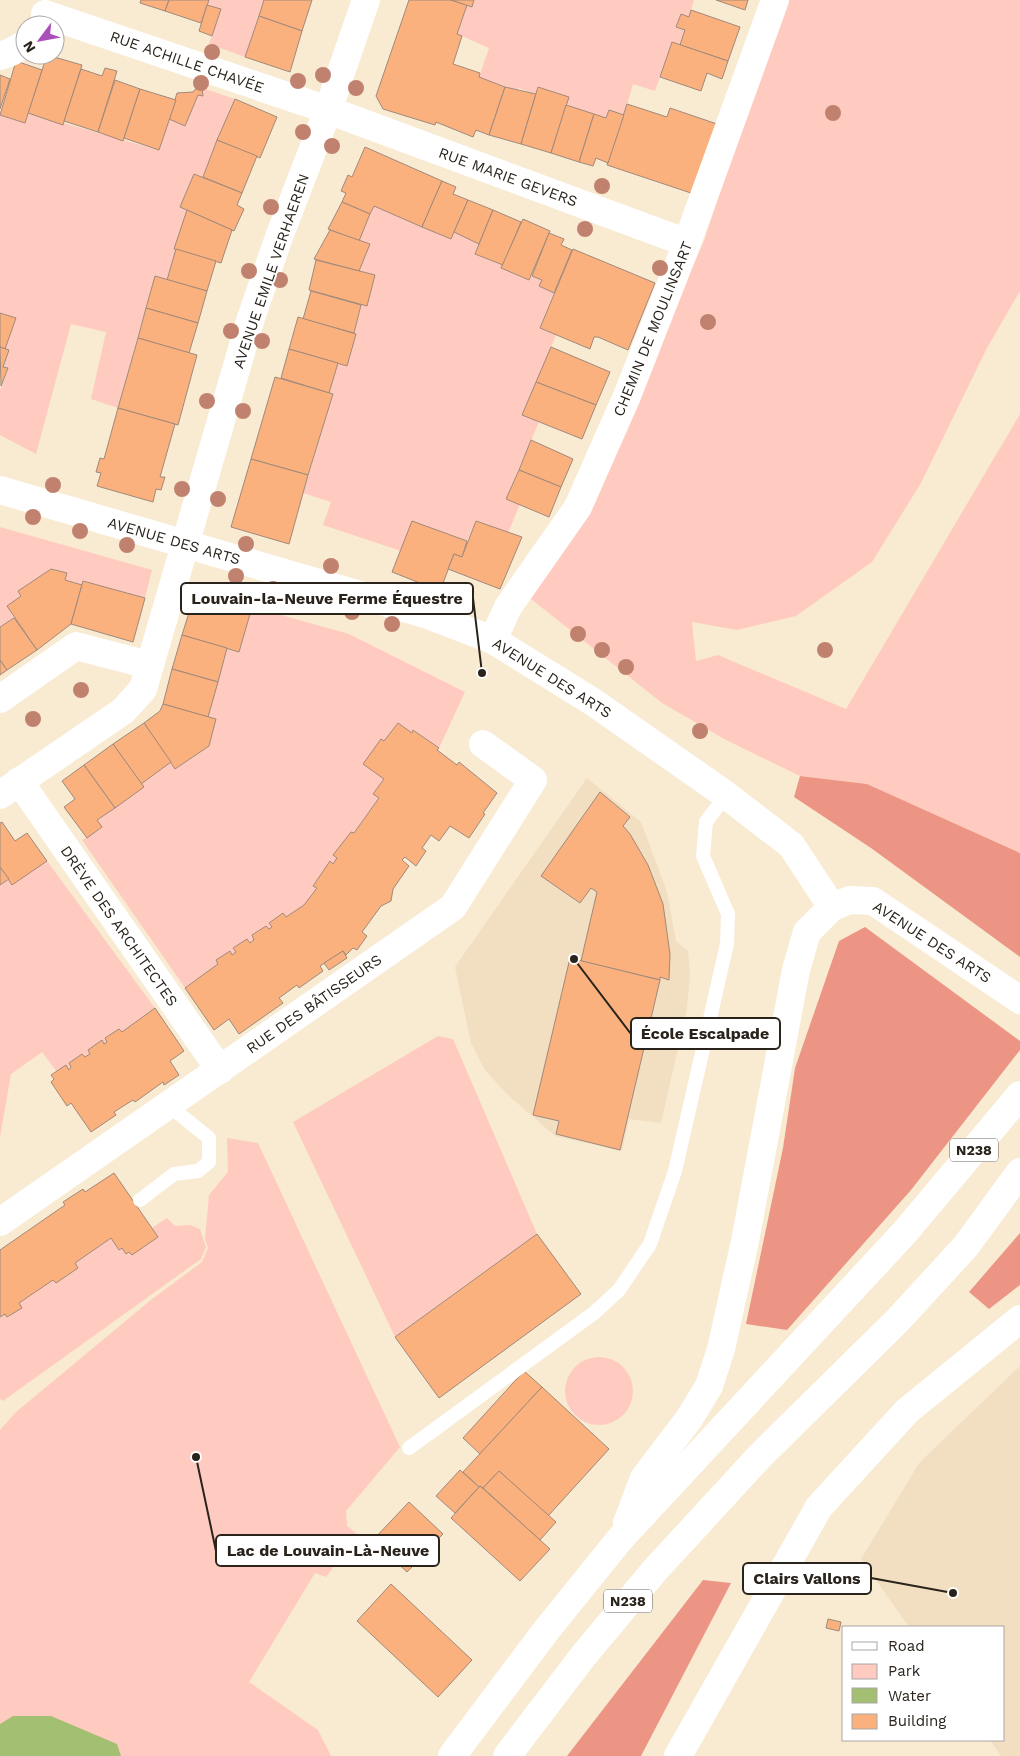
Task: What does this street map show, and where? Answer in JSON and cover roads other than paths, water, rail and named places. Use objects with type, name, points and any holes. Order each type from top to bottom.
[{"type":"main road","name":"AVENUE EMILE VERHAEREN","points":[[9,788],[124,711],[143,690],[251,318],[279,237],[328,110],[366,0]]},
{"type":"main road","name":"CHEMIN DE MOULINSART","points":[[493,640],[508,607],[578,507],[627,396],[687,243],[775,0]]},
{"type":"main road","name":"RUE ACHILLE CHAVÉE","points":[[44,13],[328,110]]},
{"type":"main road","points":[[0,56],[15,50]]},
{"type":"main road","name":"RUE MARIE GEVERS","points":[[328,110],[687,243]]},
{"type":"main road","name":"AVENUE DES ARTS","points":[[0,490],[426,614],[493,640],[593,702],[726,796],[791,845],[832,907],[850,900],[873,901],[1020,1000]]},
{"type":"main road","points":[[0,699],[76,646],[149,665]]},
{"type":"main road","name":"RUE DES BÂTISSEURS","points":[[0,1222],[453,906],[533,780],[483,744]]},
{"type":"main road","name":"DRÈVE DES ARCHITECTES","points":[[9,788],[220,1070]]},
{"type":"main road","points":[[620,1539],[644,1478],[689,1419],[709,1386],[721,1349],[745,1241],[796,970],[807,932],[832,907]]},
{"type":"main road","name":"N238","points":[[452,1756],[545,1632],[620,1539],[927,1205],[1020,1095]]},
{"type":"main road","name":"N238","points":[[507,1756],[584,1654],[655,1570],[760,1456],[897,1321],[966,1246],[1020,1172]]},
{"type":"main road","points":[[678,1756],[819,1507],[907,1411],[1020,1319]]},
{"type":"lane","points":[[409,1448],[594,1313],[618,1290],[650,1244],[675,1171],[727,944],[728,914],[704,856],[706,822],[726,796]]},
{"type":"lane","points":[[140,1200],[174,1174],[198,1171],[210,1162],[209,1138],[167,1104]]},
{"type":"water","points":[[13,1716],[51,1716],[117,1744],[121,1756],[0,1756],[0,1724]]},
{"type":"place","name":"Louvain-la-Neuve Ferme Équestre","points":[[482,673]]},
{"type":"place","name":"École Escalpade","points":[[574,959]]},
{"type":"place","name":"Lac de Louvain-Là-Neuve","points":[[196,1457]]},
{"type":"place","name":"Clairs Vallons","points":[[953,1593]]}]
